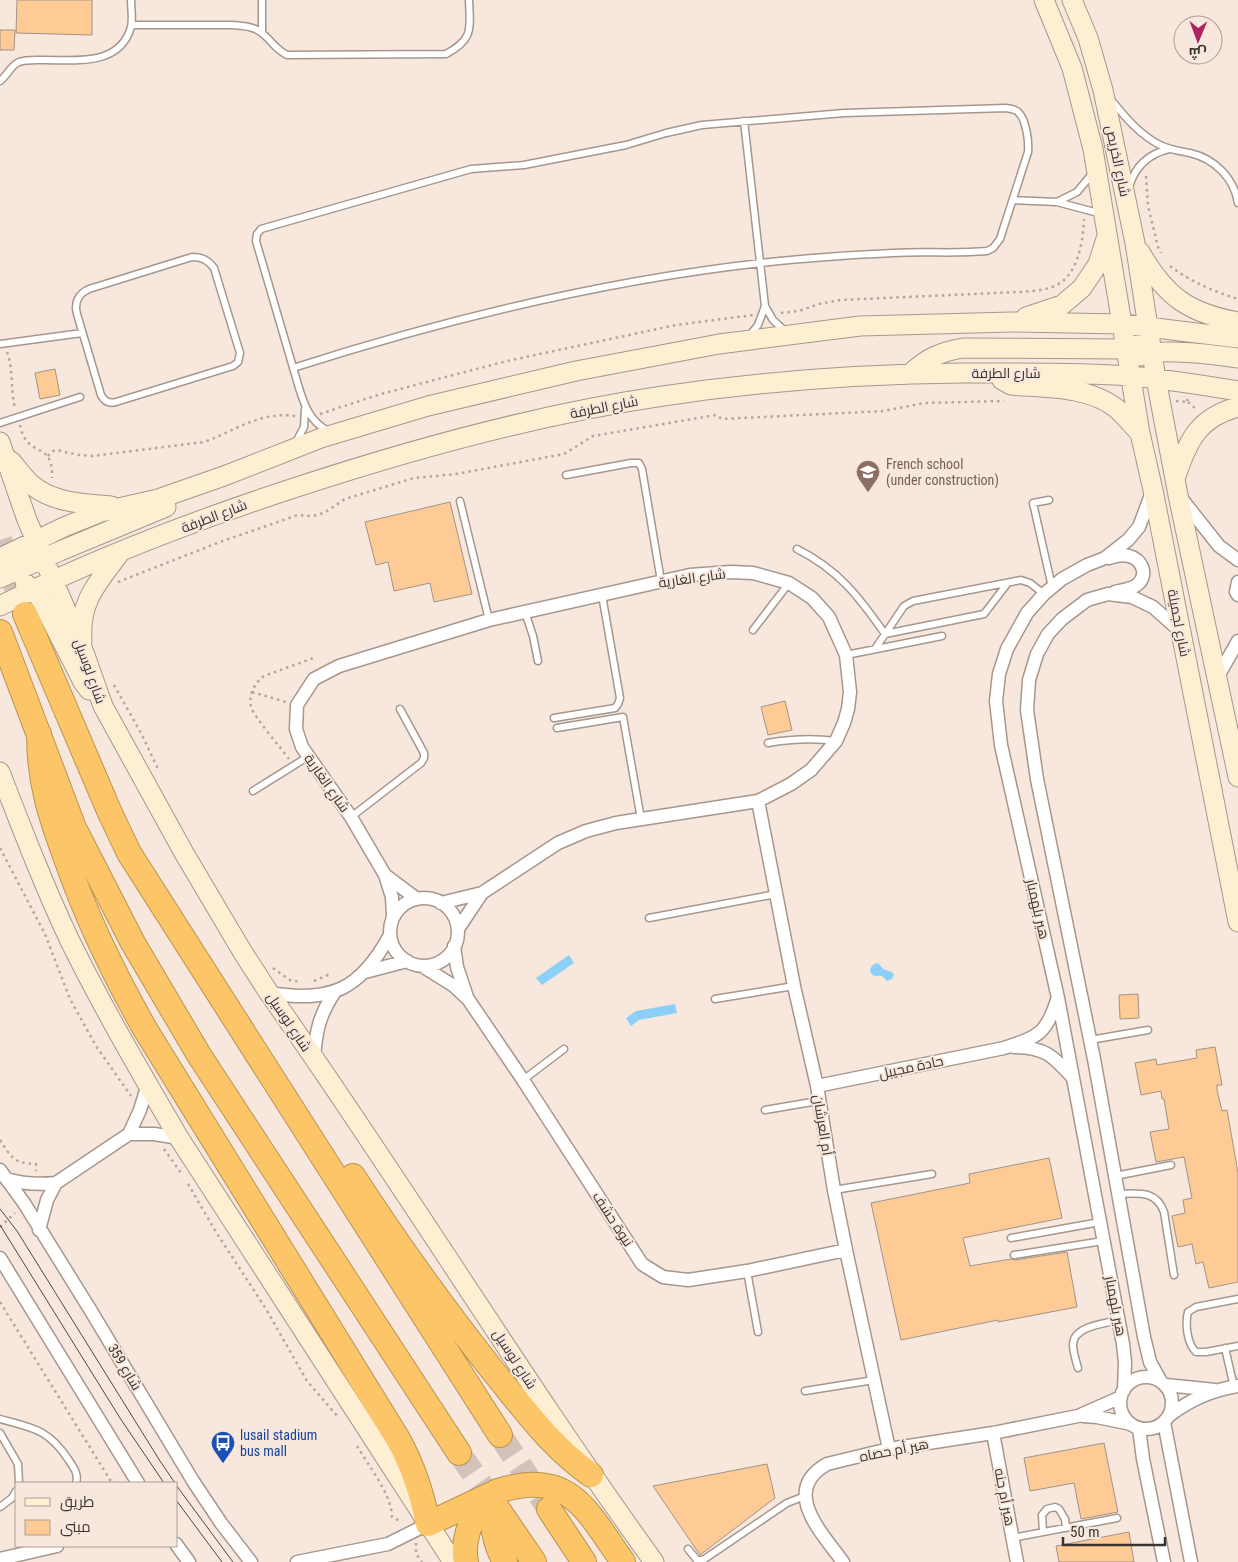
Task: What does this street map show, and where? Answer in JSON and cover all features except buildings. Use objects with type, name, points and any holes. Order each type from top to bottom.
[{"type":"highway","points":[[19,600],[129,853],[500,1435]]},
{"type":"highway","points":[[0,632],[74,828],[133,943],[199,1055],[459,1452]]},
{"type":"highway","points":[[39,734],[40,770],[47,806],[76,886],[112,969],[145,1029],[398,1439],[415,1473],[425,1506],[419,1529]]},
{"type":"highway","points":[[129,853],[161,889],[273,1053],[396,1242],[460,1330],[546,1437],[591,1475]]},
{"type":"highway","points":[[466,1562],[465,1538],[468,1528],[488,1500],[498,1491],[522,1484],[550,1486],[566,1492],[577,1500],[624,1562]]},
{"type":"highway","points":[[419,1529],[488,1500]]},
{"type":"highway","points":[[488,1500],[493,1533],[505,1562]]},
{"type":"highway","points":[[488,1500],[534,1562]]},
{"type":"highway","points":[[549,1509],[586,1562]]},
{"type":"main road","name":"شارع الخريص","points":[[1072,0],[1080,16],[1097,65],[1103,90],[1135,243],[1148,327]]},
{"type":"main road","name":"شارع الخريص","points":[[1045,2],[1072,68],[1093,149],[1123,324]]},
{"type":"main road","points":[[1012,322],[1062,305],[1082,288],[1098,264],[1107,238]]},
{"type":"main road","points":[[1135,243],[1149,268],[1168,292],[1178,300],[1192,309],[1220,319],[1238,322]]},
{"type":"main road","points":[[18,549],[94,515],[120,506],[158,499],[334,434],[428,406],[576,371],[719,344],[860,326],[1012,322],[1123,324],[1238,338]]},
{"type":"main road","name":"شارع لجميلة","points":[[1123,324],[1140,433],[1153,490],[1238,922]]},
{"type":"main road","points":[[910,374],[930,358],[943,352],[963,348],[1126,349],[1138,343],[1148,327]]},
{"type":"main road","name":"شارع لجميلة","points":[[1148,327],[1177,486],[1238,777]]},
{"type":"main road","points":[[1130,376],[1132,364],[1136,358],[1144,354],[1192,353],[1238,358]]},
{"type":"main road","points":[[990,373],[1011,385],[1085,392],[1116,408],[1140,433]]},
{"type":"main road","name":"شارع الطرفة","points":[[0,606],[19,600],[54,581],[120,552],[233,508],[329,476],[438,444],[516,425],[661,396],[795,381],[910,374],[990,373],[1130,376],[1238,390]]},
{"type":"main road","points":[[1177,486],[1184,452],[1194,434],[1214,416],[1238,407]]},
{"type":"main road","points":[[1,446],[26,479],[45,493],[86,504],[120,506]]},
{"type":"main road","name":"شارع لوسيل","points":[[1,446],[27,520],[82,647],[103,706],[184,853],[242,951],[591,1475],[654,1562]]},
{"type":"main road","points":[[2,570],[44,558],[185,499],[224,476]]},
{"type":"main road","points":[[2,570],[23,539],[27,520]]},
{"type":"main road","points":[[82,647],[82,621],[90,596],[95,584],[120,552]]},
{"type":"main road","points":[[2,570],[28,585],[19,600]]},
{"type":"main road","points":[[19,600],[40,598],[83,682],[103,706]]},
{"type":"main road","points":[[0,772],[33,856],[70,941],[148,1084],[179,1138],[419,1529],[453,1562]]},
{"type":"street","points":[[1177,486],[1219,546],[1238,560]]},
{"type":"street","name":"هير بلهمبار","points":[[1122,1393],[1125,1362],[1123,1344],[1058,998],[1000,745],[996,702],[1006,649],[1026,613],[1062,579],[1105,558],[1128,540],[1139,526],[1153,490]]},
{"type":"street","points":[[1105,558],[1122,555],[1129,556],[1136,559],[1142,565],[1144,572],[1142,580],[1137,586],[1108,594]]},
{"type":"street","name":"شارع الغارية","points":[[393,917],[392,897],[385,875],[351,817],[302,747],[296,728],[297,705],[314,679],[339,666],[489,620],[690,575],[731,572],[753,573],[789,583],[812,598],[829,617],[846,655],[850,692],[848,709],[836,741],[811,770],[791,784],[758,801],[616,823],[586,831],[558,843],[482,893],[441,903]]},
{"type":"street","points":[[1238,582],[1236,592],[1238,595]]},
{"type":"street","name":"هير بلهمبار","points":[[1163,1383],[1150,1362],[1144,1337],[1090,1040],[1037,779],[1027,710],[1029,680],[1037,654],[1048,634],[1062,619],[1087,600],[1108,594],[1132,597],[1145,602],[1162,613],[1180,631]]},
{"type":"street","points":[[1217,678],[1238,642]]},
{"type":"street","name":"أم العرشان","points":[[758,801],[794,986],[817,1086],[818,1101],[846,1250],[889,1449]]},
{"type":"street","name":"شارع الغارية","points":[[385,875],[417,898]]},
{"type":"street","name":"شارع الغارية","points":[[458,930],[482,893]]},
{"type":"street","points":[[314,1059],[316,1032],[320,1018],[334,993],[365,972],[381,952],[390,935],[393,917],[399,908],[417,898],[426,898],[441,903],[451,911],[458,930],[454,946],[444,959],[422,966],[407,961],[398,954],[392,945],[390,935]]},
{"type":"street","name":"نيوة حشف","points":[[454,946],[457,967],[468,999]]},
{"type":"street","points":[[365,972],[407,961]]},
{"type":"street","name":"نيوة حشف","points":[[422,966],[454,986],[468,999],[523,1080],[642,1264],[663,1277],[688,1280],[747,1271],[846,1250]]},
{"type":"street","points":[[270,993],[308,996],[334,993]]},
{"type":"street","name":"حادة مجيبل","points":[[1004,1048],[1038,1035],[1052,1017],[1058,998]]},
{"type":"street","name":"حادة مجيبل","points":[[817,1086],[1004,1048],[1028,1047],[1048,1053],[1056,1058],[1073,1078]]},
{"type":"street","points":[[39,1230],[47,1200],[56,1183],[129,1134],[140,1110],[148,1084]]},
{"type":"street","points":[[129,1134],[154,1134],[179,1138]]},
{"type":"street","points":[[3,1174],[21,1183],[56,1183]]},
{"type":"street","name":"شارع 359","points":[[3,1174],[24,1203],[91,1311],[193,1481],[221,1523],[251,1562]]},
{"type":"street","points":[[0,1258],[136,1482]]},
{"type":"street","points":[[1164,1562],[1143,1458],[1135,1426],[1122,1412],[1122,1393],[1128,1384],[1140,1378],[1153,1378],[1163,1383],[1215,1390]]},
{"type":"street","points":[[1163,1383],[1170,1392],[1172,1400],[1167,1419],[1191,1562]]},
{"type":"street","points":[[1135,1426],[1152,1428],[1191,1401],[1215,1390],[1236,1386]]},
{"type":"street","name":"هير أم حصاه","points":[[1078,1416],[1122,1393]]},
{"type":"street","name":"هير أم حصاه","points":[[805,1496],[807,1483],[811,1475],[827,1464],[889,1449],[993,1433],[1078,1416],[1097,1417],[1135,1426]]},
{"type":"street","name":"هير أم جنه","points":[[993,1433],[1017,1562]]},
{"type":"street","points":[[805,1496],[814,1521],[843,1562]]},
{"type":"street","points":[[297,1562],[378,1547],[419,1529]]},
{"type":"street","points":[[0,1559],[53,1547]]},
{"type":"street","points":[[178,1547],[189,1562]]},
{"type":"lane","points":[[0,81],[13,66],[24,61],[93,60],[110,54],[123,42],[132,25],[131,0]]},
{"type":"lane","points":[[262,0],[262,32]]},
{"type":"lane","points":[[132,25],[232,25],[248,27],[262,32],[276,49],[287,55],[446,54],[460,47],[470,32],[469,0]]},
{"type":"lane","points":[[1103,90],[1126,118],[1139,130],[1169,150],[1199,155],[1217,165],[1230,180],[1238,203]]},
{"type":"lane","points":[[288,451],[300,436],[305,417],[305,408],[293,368],[256,241],[256,234],[261,229],[471,169],[524,164],[626,145],[684,128],[844,113],[1006,108],[1014,110],[1022,118],[1029,148],[1000,239],[993,248],[987,250],[848,255],[760,263],[612,286],[524,303],[379,341],[293,368]]},
{"type":"lane","points":[[744,121],[765,306],[772,320],[792,335]]},
{"type":"lane","points":[[1126,196],[1134,173],[1145,160],[1152,155],[1169,150]]},
{"type":"lane","points":[[1058,202],[1077,192],[1096,167]]},
{"type":"lane","points":[[1013,200],[1058,202],[1103,214]]},
{"type":"lane","points":[[198,257],[207,260],[214,268],[240,356],[238,362],[233,366],[112,403],[105,401],[101,395],[82,333],[76,304],[80,294],[84,291],[187,258],[198,257]]},
{"type":"lane","points":[[743,341],[758,325],[765,306]]},
{"type":"lane","points":[[2,345],[82,333]]},
{"type":"lane","points":[[0,423],[80,397]]},
{"type":"lane","points":[[305,408],[314,421],[334,434]]},
{"type":"lane","points":[[566,475],[631,463],[639,464],[642,470],[661,581]]},
{"type":"lane","points":[[1048,591],[1033,503],[1049,500]]},
{"type":"lane","points":[[460,501],[489,620]]},
{"type":"lane","points":[[797,549],[823,563],[836,574],[863,603],[886,634]]},
{"type":"lane","points":[[875,649],[904,606],[913,600],[1024,580],[1048,591]]},
{"type":"lane","points":[[753,630],[789,583]]},
{"type":"lane","points":[[886,634],[984,614],[1007,584]]},
{"type":"lane","points":[[554,718],[615,708],[618,704],[620,698],[602,595]]},
{"type":"lane","points":[[525,612],[538,660]]},
{"type":"lane","points":[[846,655],[942,636]]},
{"type":"lane","points":[[351,817],[421,764],[424,758],[424,753],[400,709]]},
{"type":"lane","points":[[557,728],[623,717],[641,819]]},
{"type":"lane","points":[[768,743],[811,738],[836,741]]},
{"type":"lane","points":[[253,791],[309,756]]},
{"type":"lane","points":[[649,918],[776,894]]},
{"type":"lane","points":[[716,999],[794,986]]},
{"type":"lane","points":[[1090,1040],[1148,1030]]},
{"type":"lane","points":[[523,1080],[564,1049]]},
{"type":"lane","points":[[765,1110],[818,1101]]},
{"type":"lane","points":[[1115,1176],[1171,1166]]},
{"type":"lane","points":[[834,1190],[932,1174]]},
{"type":"lane","points":[[1118,1194],[1140,1193],[1149,1195],[1156,1198],[1161,1204],[1174,1275]]},
{"type":"lane","points":[[1011,1238],[1100,1222]]},
{"type":"lane","points":[[1014,1255],[1103,1241]]},
{"type":"lane","points":[[747,1271],[758,1332]]},
{"type":"lane","points":[[1238,1299],[1196,1307],[1188,1312],[1187,1316],[1193,1349],[1201,1353],[1238,1346]]},
{"type":"lane","points":[[1078,1368],[1073,1344],[1074,1337],[1078,1332],[1118,1320]]},
{"type":"lane","points":[[1225,1348],[1236,1386]]},
{"type":"lane","points":[[805,1391],[874,1380]]},
{"type":"lane","points":[[0,1419],[34,1428],[51,1438],[59,1445],[75,1469],[76,1482]]},
{"type":"lane","points":[[0,1433],[18,1464],[19,1482]]},
{"type":"lane","points":[[3,1505],[15,1492]]},
{"type":"lane","points":[[688,1548],[697,1560],[703,1560],[787,1503],[805,1496]]},
{"type":"lane","points":[[1043,1532],[1042,1515],[1047,1509],[1055,1507],[1059,1509],[1065,1519],[1066,1528]]},
{"type":"lane","points":[[1012,1538],[1118,1518]]},
{"type":"path","points":[[1145,160],[1148,206],[1158,247],[1163,256]]},
{"type":"path","points":[[1168,265],[1186,278],[1208,289],[1238,299]]},
{"type":"path","points":[[290,760],[254,712],[250,699],[258,680],[264,676],[316,657]]},
{"type":"path","points":[[252,692],[297,705]]},
{"type":"path","points":[[0,848],[45,934],[70,999],[96,1046],[133,1099]]},
{"type":"path","points":[[162,1146],[256,1294],[308,1382],[342,1422]]},
{"type":"path","points":[[0,1302],[111,1482]]},
{"type":"path","points":[[356,1444],[386,1494],[392,1517],[419,1529],[416,1554],[422,1562]]},
{"type":"water","points":[[569,955],[574,963],[542,985],[536,978]]},
{"type":"water","points":[[878,963],[883,969],[892,972],[894,975],[892,979],[887,981],[882,976],[872,975],[871,968]]},
{"type":"water","points":[[675,1004],[677,1013],[639,1020],[631,1026],[626,1018],[636,1011]]},
{"type":"tunnel","points":[[0,540],[25,614]]},
{"type":"tunnel","points":[[500,1435],[549,1509]]},
{"type":"tunnel","points":[[459,1453],[493,1502]]},
{"type":"tram line","points":[[0,1209],[17,1231],[174,1482]]},
{"type":"tram line","points":[[0,1225],[120,1418],[163,1482]]},
{"type":"tram line","points":[[178,1488],[233,1562]]},
{"type":"tram line","points":[[178,1503],[222,1562]]},
{"type":"place","name":"French school (under construction)","points":[[868,493]]},
{"type":"place","name":"lusail stadium bus mall","points":[[223,1464]]}]
